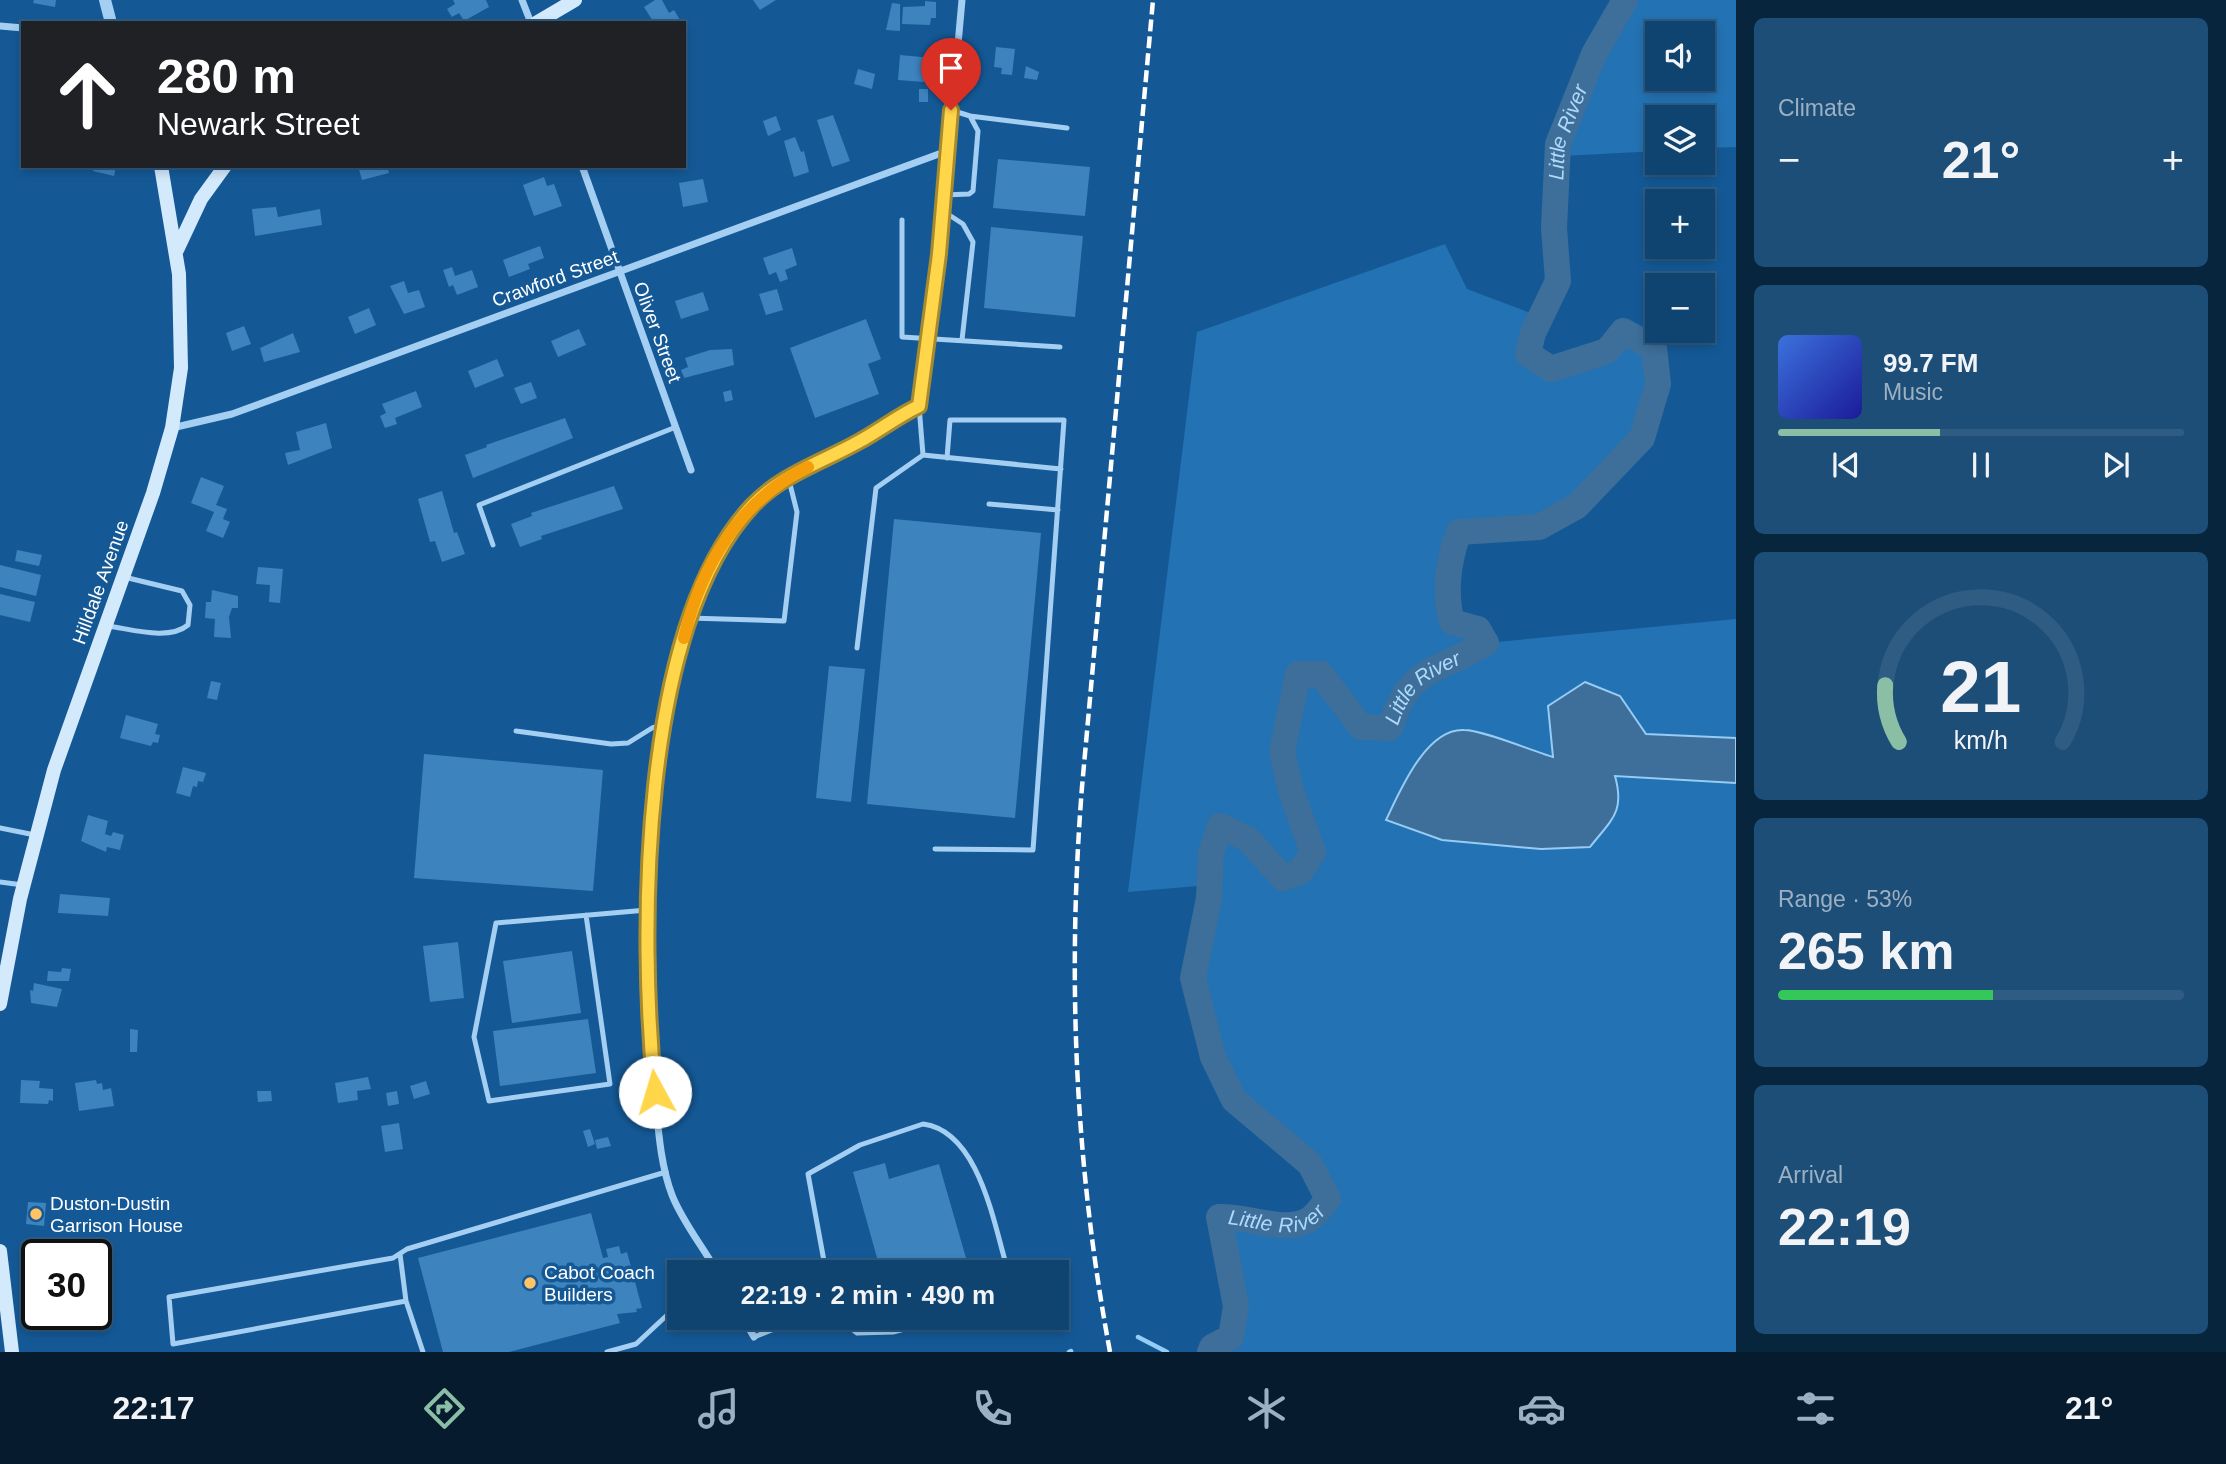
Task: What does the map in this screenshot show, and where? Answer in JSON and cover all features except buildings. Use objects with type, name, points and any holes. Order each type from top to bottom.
[{"type":"main road","points":[[539,21],[575,0]]},
{"type":"main road","name":"Hilldale Avenue","points":[[0,1004],[23,885],[54,770],[153,492],[172,428],[181,368],[177,250],[159,168]]},
{"type":"main road","points":[[177,250],[201,199],[224,168]]},
{"type":"main road","points":[[0,1251],[3,1295],[12,1352]]},
{"type":"street","points":[[105,0],[110,21]]},
{"type":"street","points":[[522,0],[530,21]]},
{"type":"street","points":[[709,1260],[672,1195],[666,1172],[660,1147],[646,1011],[651,845],[666,724],[689,618],[716,554],[732,530],[769,489],[788,476],[860,441],[919,406],[943,211],[962,0]]},
{"type":"street","points":[[0,26],[21,28]]},
{"type":"street","name":"Crawford Street","points":[[172,428],[232,414],[947,151]]},
{"type":"street","name":"Oliver Street","points":[[583,168],[691,470]]},
{"type":"street","points":[[750,1330],[754,1337]]},
{"type":"lane","points":[[951,110],[970,116],[1067,128]]},
{"type":"lane","points":[[944,195],[969,194],[973,191],[978,131],[970,116]]},
{"type":"lane","points":[[943,211],[963,224],[973,242],[962,340]]},
{"type":"lane","points":[[902,220],[902,337],[1060,346]]},
{"type":"lane","points":[[919,406],[923,455]]},
{"type":"lane","points":[[935,849],[1033,850],[1065,420],[950,420],[947,458]]},
{"type":"lane","points":[[493,545],[479,505],[676,428]]},
{"type":"lane","points":[[857,648],[876,488],[923,455],[1061,469]]},
{"type":"lane","points":[[689,618],[784,621],[797,512],[788,476]]},
{"type":"lane","points":[[989,504],[1058,510]]},
{"type":"lane","points":[[105,625],[163,633],[183,629],[188,625],[190,606],[181,591],[122,577]]},
{"type":"lane","points":[[516,731],[611,744],[628,743],[652,728],[666,724]]},
{"type":"lane","points":[[0,828],[35,835]]},
{"type":"lane","points":[[0,882],[23,885]]},
{"type":"lane","points":[[586,915],[610,1084],[488,1101],[474,1037],[496,923],[586,915],[647,910]]},
{"type":"lane","points":[[824,1260],[808,1174],[860,1144],[923,1124],[932,1125],[955,1139],[971,1162],[1005,1260]]},
{"type":"lane","points":[[407,1301],[173,1343],[169,1297],[393,1258],[666,1172]]},
{"type":"lane","points":[[400,1254],[407,1301],[423,1352]]},
{"type":"lane","points":[[607,1352],[636,1344],[667,1315]]},
{"type":"lane","points":[[754,1337],[772,1330]]},
{"type":"lane","points":[[853,1330],[857,1333],[901,1330]]},
{"type":"shaded area","points":[[1625,0],[1736,0],[1736,147],[1715,148],[1715,105],[1645,105],[1645,152],[1562,156],[1554,135]]},
{"type":"shaded area","points":[[1445,244],[1467,289],[1541,317],[1528,354],[1551,369],[1607,351],[1623,331],[1654,348],[1658,384],[1642,438],[1577,506],[1539,527],[1459,532],[1448,577],[1452,622],[1478,629],[1486,643],[1736,619],[1736,1352],[1210,1352],[1212,1347],[1231,1337],[1236,1306],[1219,1217],[1268,1226],[1308,1220],[1328,1198],[1310,1163],[1234,1100],[1188,984],[1209,885],[1128,892],[1197,332]]},
{"type":"shaded area","points":[[1585,682],[1620,696],[1646,734],[1736,738],[1736,783],[1615,776],[1618,788],[1617,807],[1610,822],[1590,847],[1541,849],[1442,840],[1386,820],[1416,763],[1438,739],[1450,732],[1464,730],[1483,733],[1553,757],[1548,706]]},
{"type":"waterway","name":"Little River","points":[[1210,1352],[1212,1347],[1231,1337],[1236,1306],[1219,1217],[1289,1225],[1310,1219],[1328,1199],[1310,1164],[1234,1100],[1213,1057],[1193,978],[1209,898],[1211,853],[1220,826],[1248,839],[1283,878],[1300,872],[1313,852],[1291,791],[1282,752],[1298,674],[1321,674],[1361,727],[1390,728],[1406,693],[1416,682],[1426,674],[1486,643],[1478,629],[1452,622],[1448,577],[1459,532],[1539,527],[1577,506],[1642,438],[1658,384],[1654,348],[1623,331],[1607,351],[1551,369],[1528,354],[1533,333],[1558,281],[1554,228],[1558,144],[1594,54],[1625,0]]},
{"type":"waterway","points":[[1138,1337],[1167,1352]]},
{"type":"railway","points":[[1110,1352],[1089,1212],[1077,1071],[1077,858],[1153,0]]},
{"type":"slow traffic","points":[[684,638],[702,581],[732,530],[769,489],[808,467]]},
{"type":"place","name":"Duston-Dustin Garrison House","points":[[36,1214]]},
{"type":"place","name":"Cabot Coach Builders","points":[[530,1283]]},
{"type":"route","points":[[655,1092],[646,1011],[646,936],[651,845],[660,752],[689,618],[702,581],[716,554],[751,506],[769,489],[788,476],[860,441],[919,406],[939,254],[951,110]]}]
